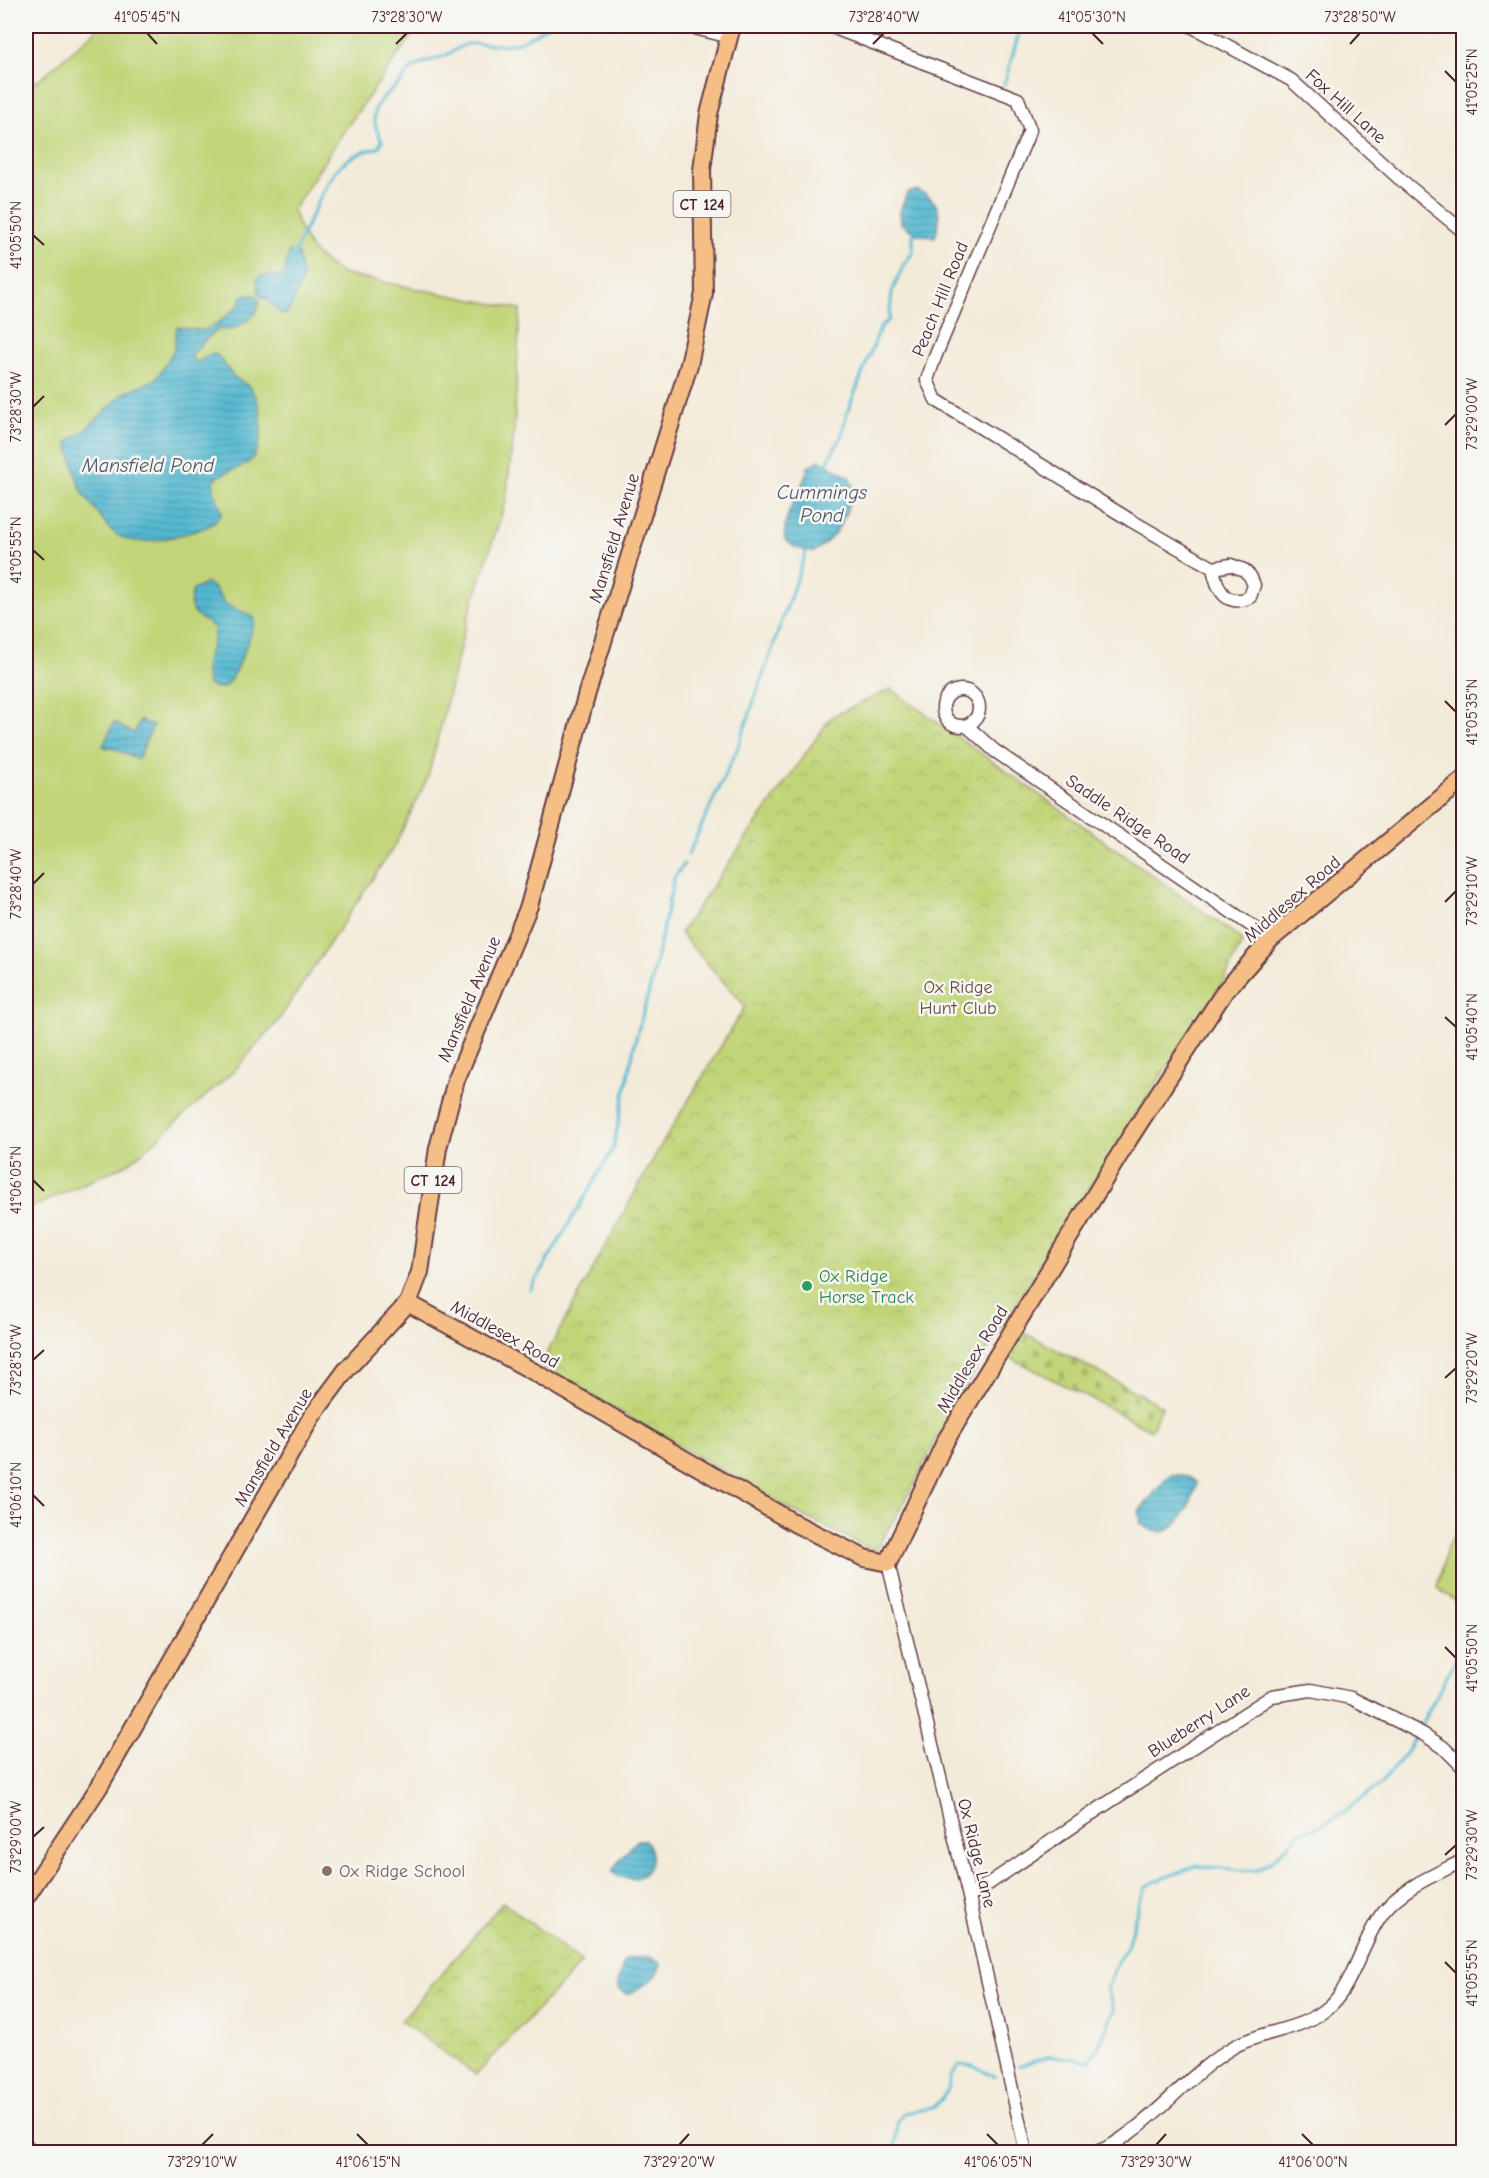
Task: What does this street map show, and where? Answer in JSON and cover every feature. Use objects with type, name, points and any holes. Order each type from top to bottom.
[{"type":"main road","name":"Mansfield Avenue","points":[[26,1897],[99,1787],[312,1416],[346,1369],[408,1303],[420,1272],[438,1148],[456,1080],[529,906],[587,693],[689,365],[704,293],[703,159],[709,114],[731,31]]},
{"type":"main road","name":"Middlesex Road","points":[[408,1303],[546,1379],[796,1524],[864,1558],[888,1563],[946,1440],[1111,1169],[1225,992],[1270,939],[1464,779]]},
{"type":"street","points":[[687,26],[731,31]]},
{"type":"street","name":"Peach Hill Road","points":[[829,26],[1018,99],[1030,130],[932,364],[927,380],[936,400],[1130,520],[1213,568]]},
{"type":"street","name":"Fox Hill Lane","points":[[1191,26],[1291,80],[1401,180],[1464,232]]},
{"type":"street","name":"Saddle Ridge Road","points":[[967,726],[995,751],[1270,939]]},
{"type":"street","name":"Ox Ridge Lane","points":[[888,1563],[969,1897],[1026,2152]]},
{"type":"street","name":"Blueberry Lane","points":[[969,1897],[1272,1696],[1311,1690],[1351,1698],[1423,1734],[1443,1747],[1464,1768]]},
{"type":"street","points":[[1096,2152],[1107,2149],[1154,2116],[1208,2066],[1238,2045],[1309,2020],[1330,2006],[1342,1989],[1382,1913],[1404,1890],[1464,1860]]},
{"type":"street","points":[[26,2145],[33,2152]]},
{"type":"green space","points":[[101,26],[419,26],[342,134],[293,210],[306,241],[316,255],[343,274],[520,309],[514,430],[506,500],[466,624],[428,777],[395,845],[278,1021],[236,1069],[127,1164],[26,1210],[26,89]]},
{"type":"green space","name":"Ox Ridge Hunt Club","points":[[891,689],[1243,940],[1225,979],[1128,1127],[958,1397],[906,1499],[875,1551],[791,1510],[540,1366],[656,1154],[745,1006],[680,933],[831,717]]},
{"type":"green space","points":[[1019,1330],[1162,1406],[1151,1430],[1005,1355]]},
{"type":"green space","points":[[1463,1525],[1463,1606],[1437,1588],[1448,1544]]},
{"type":"green space","points":[[503,1902],[582,1962],[476,2075],[401,2021]]},
{"type":"water","points":[[917,190],[931,198],[938,209],[939,221],[935,237],[916,234],[901,223],[900,211],[907,193]]},
{"type":"water","points":[[289,251],[298,254],[303,279],[285,315],[259,294],[257,279],[260,276],[284,274]]},
{"type":"water","name":"Mansfield Pond","points":[[245,295],[255,295],[260,302],[255,313],[245,323],[233,329],[216,331],[199,346],[191,358],[198,362],[212,353],[216,355],[235,378],[251,389],[258,405],[261,424],[256,452],[248,463],[220,475],[214,481],[222,512],[216,521],[195,531],[157,540],[138,541],[121,537],[109,528],[82,491],[67,442],[85,430],[124,393],[154,380],[159,375],[174,350],[177,327],[201,330],[211,327],[240,304],[241,298]]},
{"type":"water","name":"Cummings Pond","points":[[820,460],[849,477],[854,487],[841,524],[831,538],[814,552],[796,548],[785,540],[785,530],[789,512],[808,467]]},
{"type":"water","points":[[207,583],[226,604],[255,619],[237,668],[222,688],[208,685],[206,675],[206,660],[213,643],[214,627],[195,614],[191,605],[193,590]]},
{"type":"water","points":[[140,720],[153,726],[138,759],[103,746],[114,722],[134,734]]},
{"type":"water","points":[[1172,1475],[1186,1476],[1197,1483],[1194,1494],[1180,1520],[1170,1530],[1157,1532],[1141,1524],[1139,1511]]},
{"type":"water","points":[[638,1840],[644,1840],[649,1848],[651,1856],[647,1871],[633,1879],[612,1872],[623,1856]]},
{"type":"water","points":[[650,1957],[661,1964],[652,1979],[628,1995],[618,1988],[618,1979],[625,1960]]},
{"type":"waterway","points":[[294,256],[322,193],[339,167],[355,155],[378,148],[382,141],[375,123],[376,109],[384,97],[411,70],[466,45],[515,43],[547,26]]},
{"type":"waterway","points":[[1004,85],[1021,26]]},
{"type":"waterway","points":[[827,467],[841,437],[847,413],[881,326],[889,320],[892,292],[904,264],[913,252],[915,230]]},
{"type":"waterway","points":[[688,855],[738,747],[807,549]]},
{"type":"waterway","points":[[530,1290],[613,1149],[636,1038],[651,984],[674,878],[684,864]]},
{"type":"waterway","points":[[1419,1729],[1464,1644]]},
{"type":"waterway","points":[[1018,2066],[1051,2056],[1089,2061],[1098,2048],[1114,2011],[1107,1988],[1117,1963],[1127,1947],[1139,1903],[1146,1887],[1158,1880],[1196,1866],[1255,1871],[1272,1861],[1300,1832],[1314,1829],[1340,1815],[1382,1783],[1416,1735]]},
{"type":"waterway","points":[[895,2152],[897,2122],[904,2113],[933,2108],[942,2099],[951,2076],[959,2065],[973,2066],[994,2076]]},
{"type":"place","name":"Ox Ridge Horse Track","points":[[807,1286]]},
{"type":"place","name":"Ox Ridge School","points":[[327,1871]]}]
